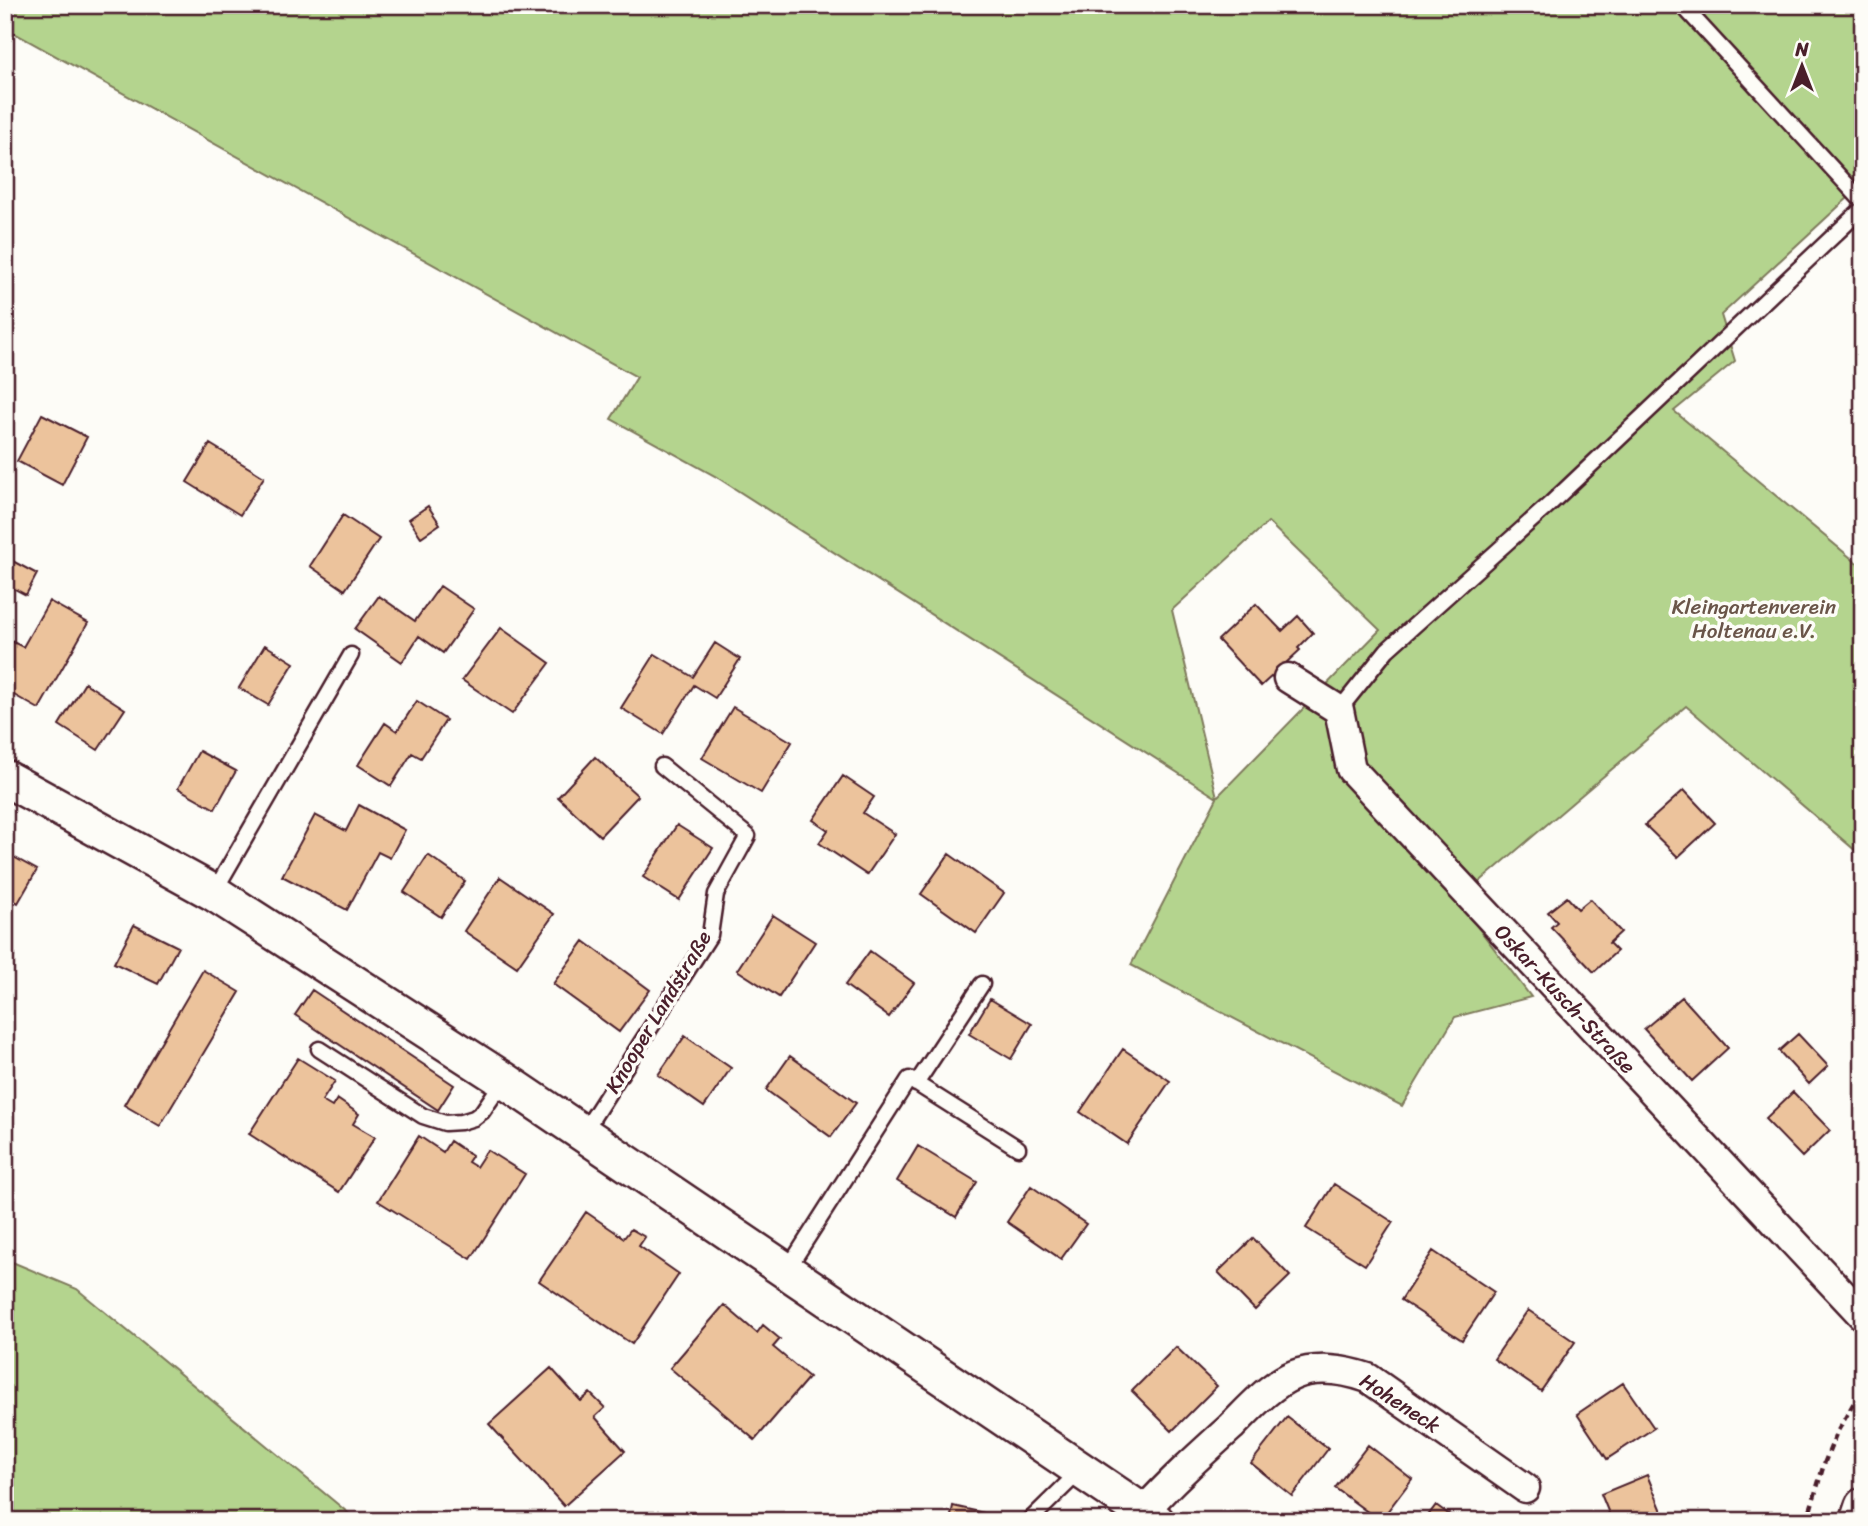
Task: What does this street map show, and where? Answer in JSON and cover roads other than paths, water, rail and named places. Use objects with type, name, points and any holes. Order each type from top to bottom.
[{"type":"street","points":[[1288,678],[1339,710]]},
{"type":"street","name":"Oskar-Kusch-Straße","points":[[1339,710],[1351,769],[1863,1316]]},
{"type":"street","points":[[5,778],[214,893],[505,1080],[1149,1516]]},
{"type":"street","name":"Hoheneck","points":[[1149,1516],[1165,1488],[1269,1391],[1295,1375],[1320,1370],[1347,1370],[1368,1378],[1525,1488]]},
{"type":"street","points":[[1858,1521],[1863,1506]]},
{"type":"lane","points":[[1682,5],[1863,202]]},
{"type":"lane","points":[[1339,710],[1387,650],[1551,503],[1863,208]]},
{"type":"lane","points":[[214,893],[351,655]]},
{"type":"lane","name":"Knooper Landstraße","points":[[583,1133],[710,935],[716,894],[748,836],[662,766]]},
{"type":"lane","points":[[916,1084],[982,984]]},
{"type":"lane","points":[[319,1049],[423,1116],[445,1123],[474,1118],[482,1112],[505,1080]]},
{"type":"lane","points":[[786,1272],[909,1079],[1017,1148]]},
{"type":"lane","points":[[1029,1521],[1081,1471]]},
{"type":"park label","name":"Kleingartenverein Holtenau e.V.","points":[[1754,619]]}]
